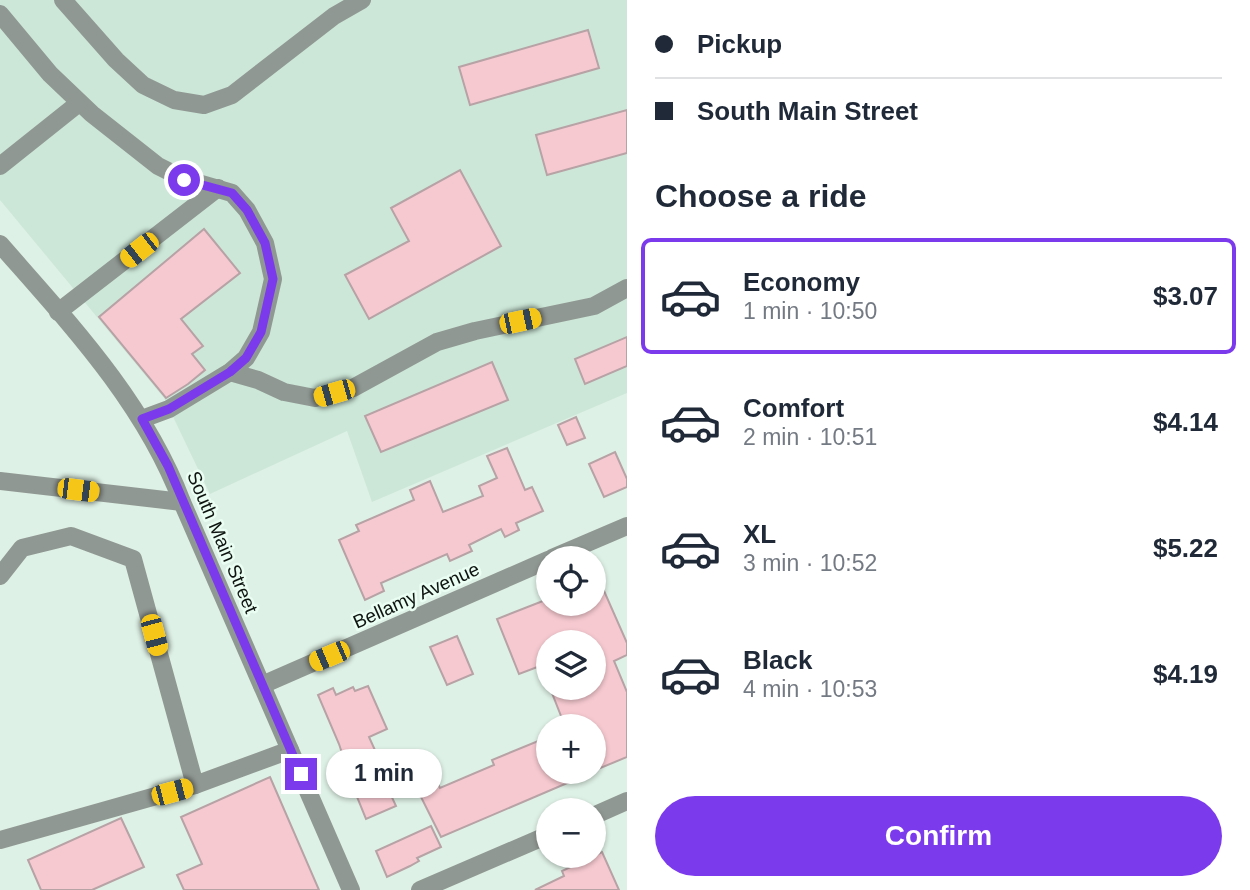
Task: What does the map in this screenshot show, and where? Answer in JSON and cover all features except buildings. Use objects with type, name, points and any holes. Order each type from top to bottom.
[{"type":"street","points":[[63,0],[116,60],[143,85],[174,100],[204,105],[232,95],[334,16],[362,0]]},
{"type":"street","points":[[0,14],[50,74],[79,103],[159,166],[184,180],[232,193],[247,210],[265,243],[273,279],[261,332],[246,358],[230,372],[169,409],[142,419]]},
{"type":"street","points":[[0,166],[79,103]]},
{"type":"street","points":[[58,312],[218,188]]},
{"type":"street","name":"South Main Street","points":[[0,244],[110,372],[142,419],[168,466],[351,890]]},
{"type":"street","points":[[230,372],[258,380],[284,392],[315,398],[353,387],[438,342],[475,331],[594,306],[627,288]]},
{"type":"street","points":[[0,481],[182,502]]},
{"type":"street","name":"Bellamy Avenue","points":[[580,546],[627,526]]},
{"type":"street","points":[[0,576],[22,548],[71,536],[133,559],[195,785]]},
{"type":"street","name":"Bellamy Avenue","points":[[262,685],[536,565]]},
{"type":"street","points":[[0,840],[195,785],[290,750]]},
{"type":"street","points":[[606,810],[627,801]]},
{"type":"street","points":[[420,890],[536,840]]},
{"type":"shaded area","points":[[0,0],[627,0],[627,393],[372,502],[347,431],[210,494],[164,398],[0,200]]},
{"type":"route","points":[[184,180],[232,193],[247,210],[265,243],[273,279],[261,332],[246,358],[230,372],[169,409],[142,419],[168,466],[301,774]]}]
